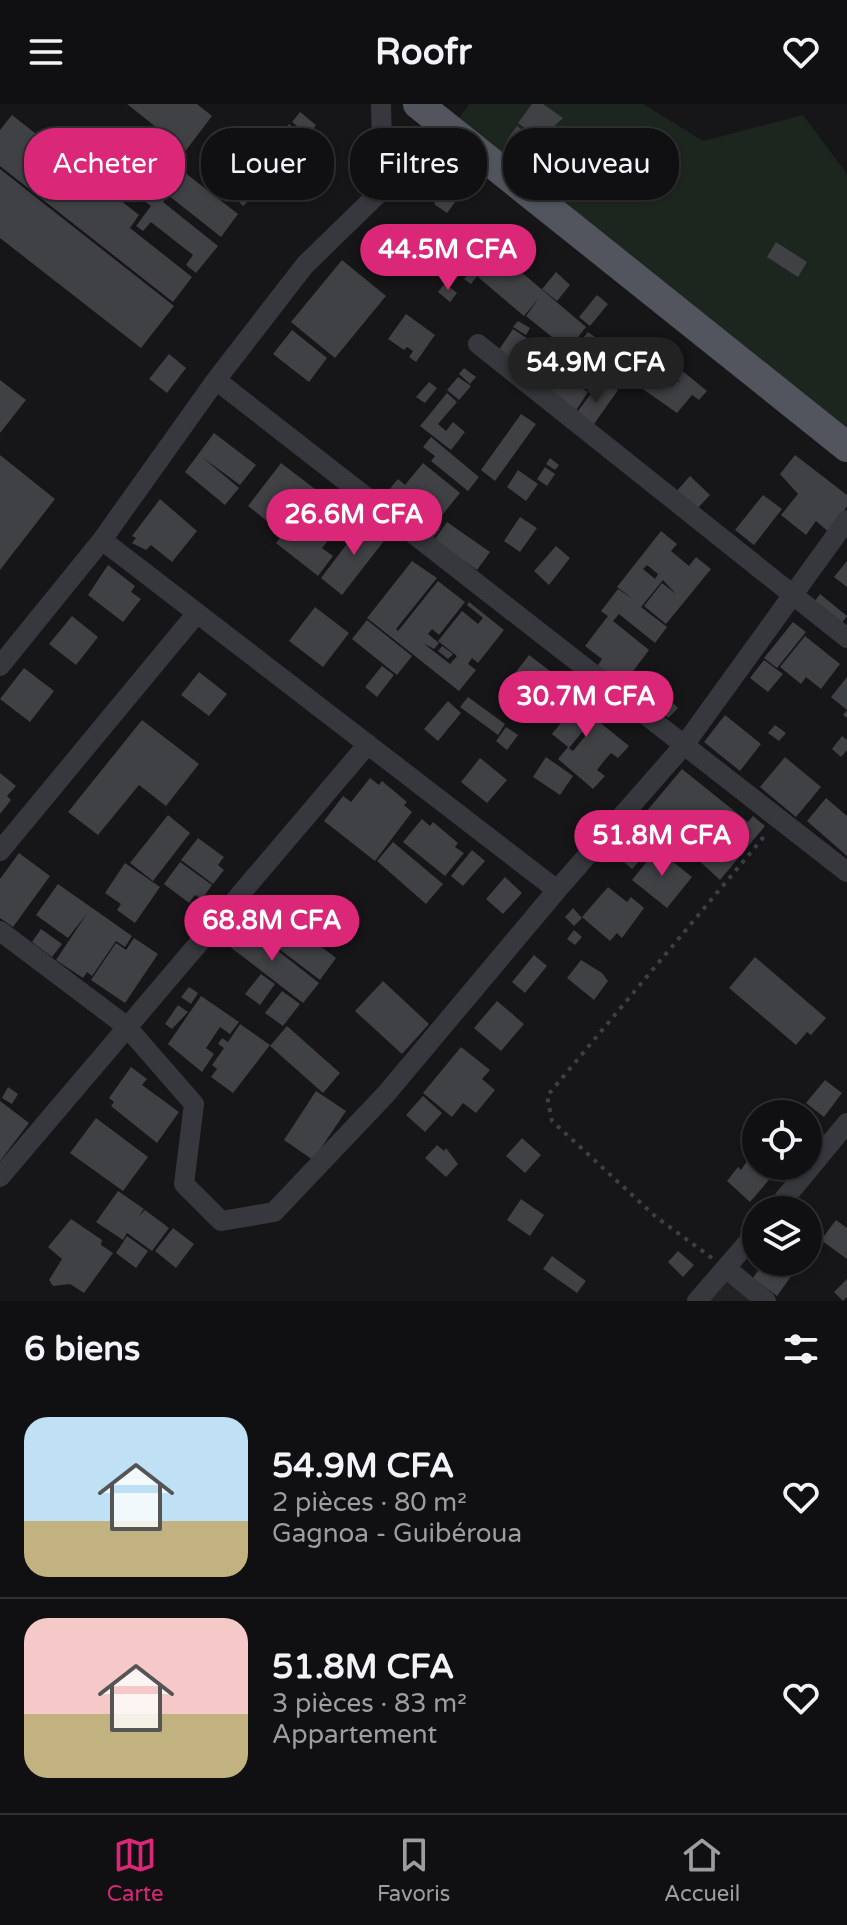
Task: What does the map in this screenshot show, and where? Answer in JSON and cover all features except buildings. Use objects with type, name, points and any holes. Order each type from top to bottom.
[{"type":"main road","points":[[418,104],[847,447]]},
{"type":"street","points":[[0,666],[102,540],[216,380],[305,265],[383,189],[381,104]]},
{"type":"street","points":[[478,344],[847,638]]},
{"type":"street","points":[[216,380],[847,872]]},
{"type":"street","points":[[0,931],[126,1026],[194,1104],[184,1184],[221,1221],[274,1212],[386,1094],[557,890],[685,744],[847,520]]},
{"type":"street","points":[[102,540],[557,890]]},
{"type":"street","points":[[0,851],[197,613]]},
{"type":"street","points":[[0,1177],[368,744]]},
{"type":"street","points":[[787,1196],[846,1126]]},
{"type":"street","points":[[697,1301],[742,1250]]},
{"type":"street","points":[[727,1269],[766,1301]]},
{"type":"path","points":[[727,1269],[656,1217],[552,1121],[547,1096],[779,819]]},
{"type":"shaded area","points":[[469,104],[643,104],[703,141],[803,115],[847,174],[847,443],[548,200],[679,200],[679,128],[503,128],[503,163],[487,150],[487,128],[460,128],[455,124]]},
{"type":"shaded area","points":[[727,1278],[756,1301],[707,1301]]}]
